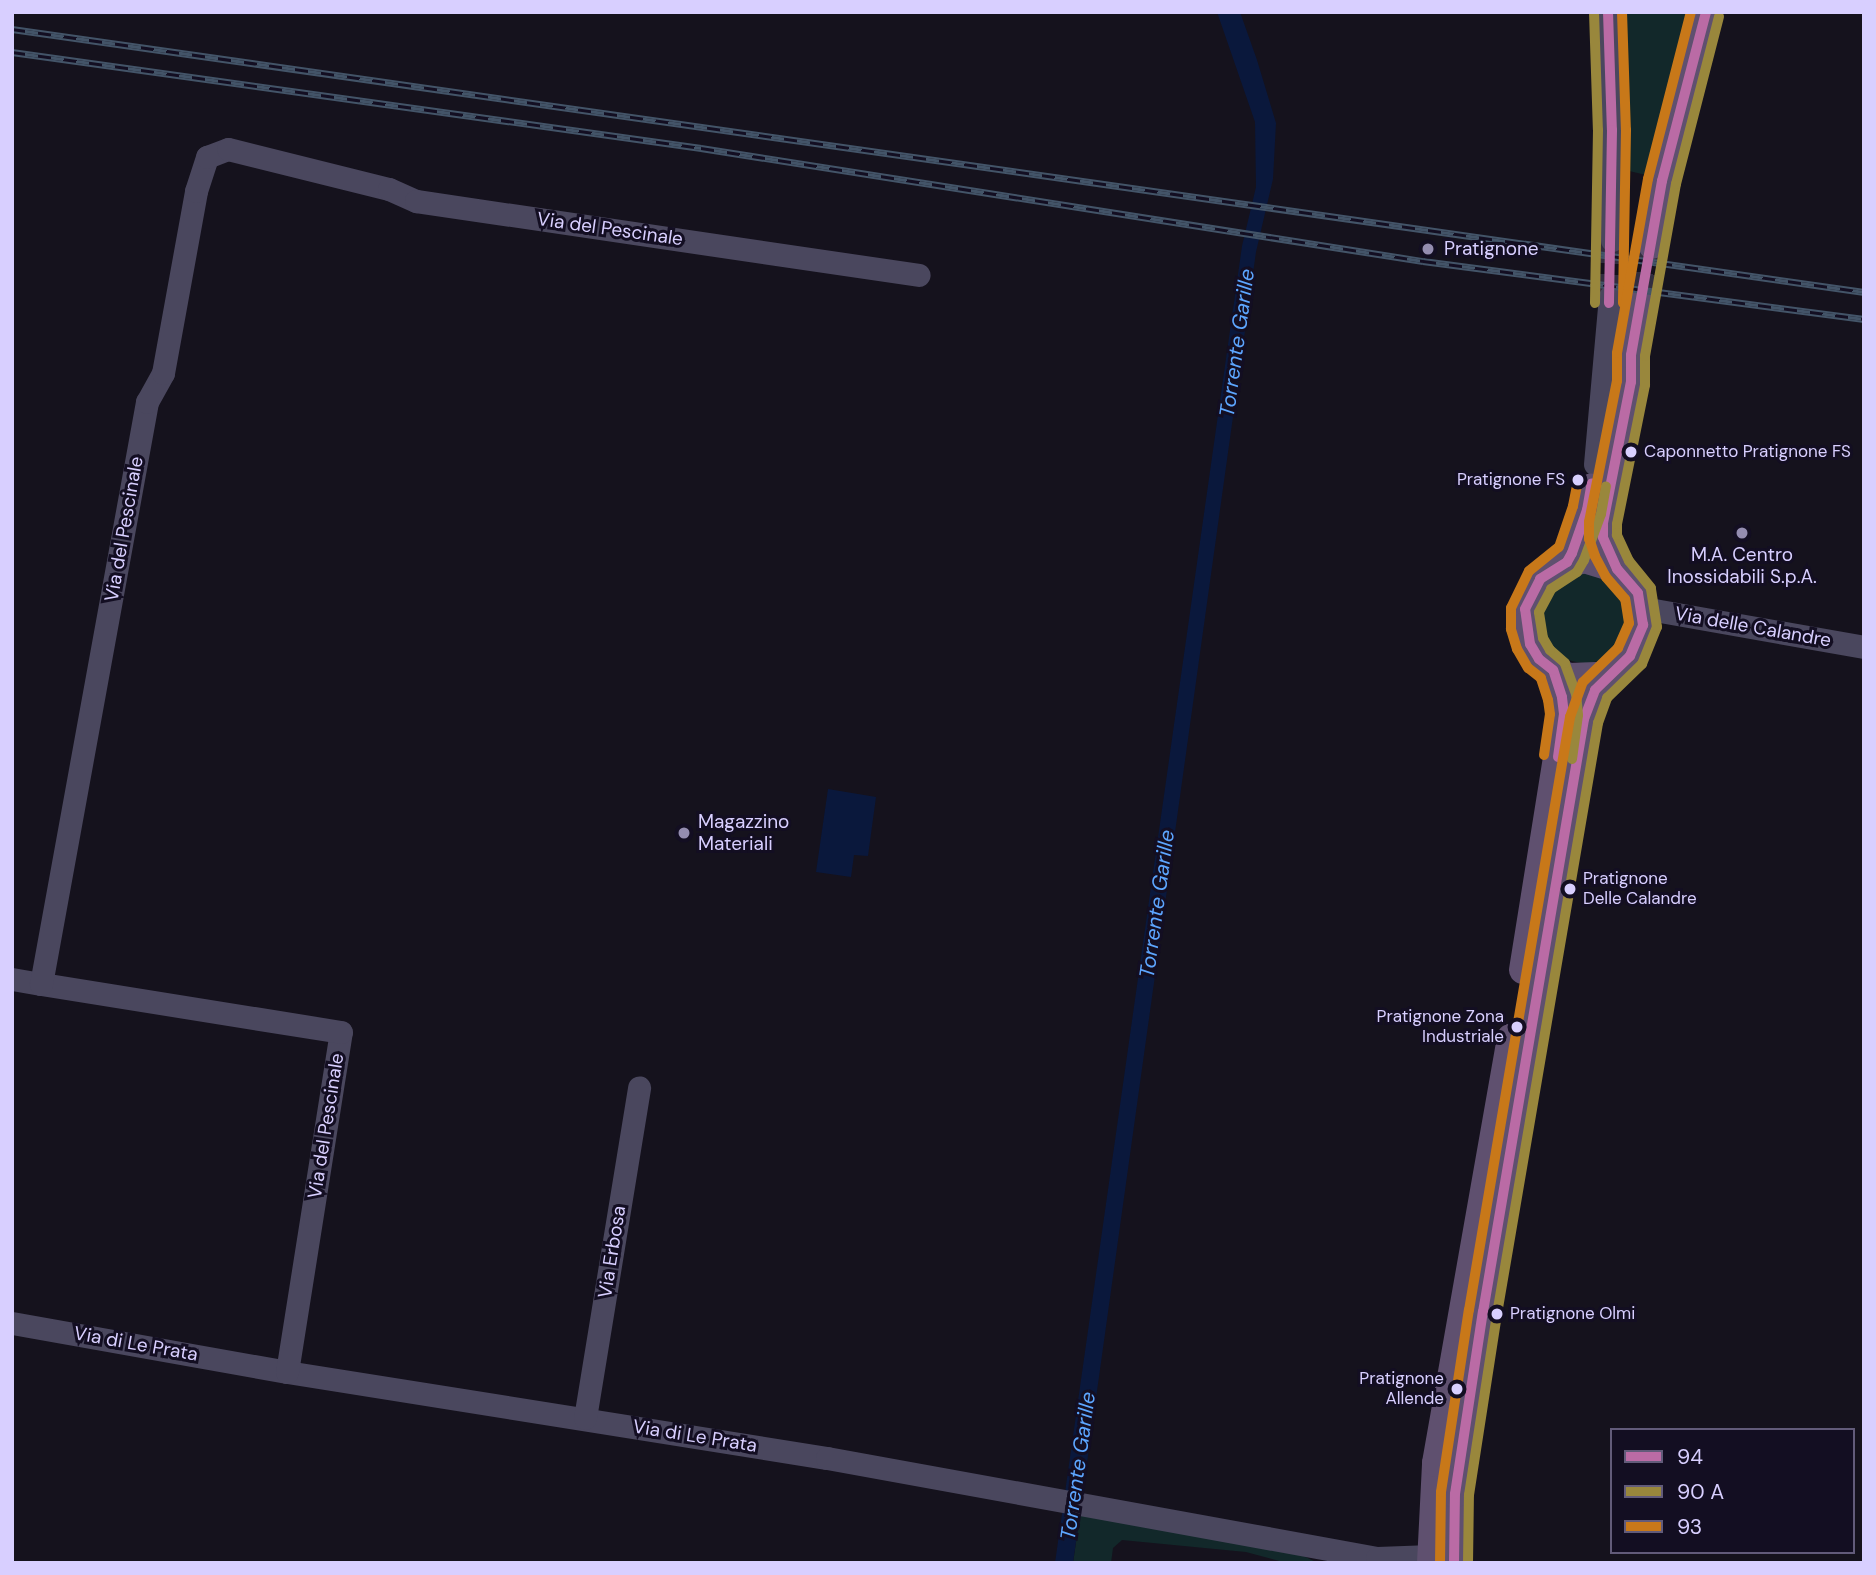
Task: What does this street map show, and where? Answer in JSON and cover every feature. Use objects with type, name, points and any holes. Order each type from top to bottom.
[{"type":"main road","points":[[1652,245],[1677,114],[1706,12]]},
{"type":"main road","points":[[1439,1561],[1455,1494],[1579,743],[1588,703],[1595,690],[1639,642],[1643,625],[1643,608],[1633,586],[1617,569],[1603,537],[1603,523],[1631,382],[1631,355],[1642,301]]},
{"type":"main road","points":[[1567,562],[1578,541],[1587,510],[1595,464],[1619,382],[1631,355]]},
{"type":"main road","points":[[1617,569],[1584,559],[1567,562],[1540,579],[1531,592],[1525,609],[1525,626],[1539,659],[1553,670],[1569,677],[1586,678],[1602,676],[1618,668]]},
{"type":"main road","points":[[1439,1561],[1436,1463],[1515,1015],[1564,714],[1553,670]]},
{"type":"street","points":[[1608,12],[1612,240]]},
{"type":"street","name":"Via del Pescinale","points":[[288,1371],[341,1032],[41,984],[147,402],[163,373],[196,191],[206,157],[228,149],[389,189],[416,201],[919,275]]},
{"type":"street","points":[[1595,464],[1610,297]]},
{"type":"street","name":"Via delle Calandre","points":[[1643,608],[1864,647]]},
{"type":"street","points":[[12,979],[41,984]]},
{"type":"street","name":"Via Erbosa","points":[[585,1418],[639,1087]]},
{"type":"street","name":"Via di Le Prata","points":[[12,1323],[1084,1502],[1379,1560],[1439,1561]]},
{"type":"green space","points":[[1622,12],[1692,12],[1665,101],[1650,176],[1621,169]]},
{"type":"green space","points":[[1585,573],[1610,581],[1622,593],[1630,618],[1622,643],[1610,655],[1585,663],[1560,655],[1548,643],[1540,618],[1548,593],[1560,581]]},
{"type":"green space","points":[[1080,1515],[1287,1548],[1318,1563],[1287,1563],[1246,1552],[1122,1540],[1113,1548],[1111,1563],[1073,1563]]},
{"type":"water","name":"Torrente Garille","points":[[1217,12],[1240,12],[1257,60],[1276,123],[1273,179],[1256,252],[1073,1563],[1055,1563],[1242,246],[1256,187],[1255,122]]},
{"type":"water","points":[[828,789],[876,797],[868,856],[854,855],[851,877],[816,872]]},
{"type":"tunnel","points":[[1610,297],[1612,240]]},
{"type":"tunnel","points":[[1642,301],[1652,245]]},
{"type":"railway","points":[[12,29],[1864,292]]},
{"type":"railway","points":[[12,52],[701,148],[1423,261],[1864,319]]},
{"type":"transit line","points":[[1594,12],[1598,130],[1595,303]]},
{"type":"transit line","name":"94","points":[[1608,12],[1612,130],[1609,303]]},
{"type":"transit line","name":"93","points":[[1622,12],[1626,130],[1623,303]]},
{"type":"transit line","name":"93","points":[[1440,1563],[1441,1492],[1469,1310],[1570,717],[1583,682],[1618,648],[1629,623],[1625,599],[1606,577],[1595,556],[1589,539],[1589,522],[1617,381],[1617,353],[1648,179],[1691,12]]},
{"type":"transit line","name":"94","points":[[1454,1563],[1455,1494],[1483,1312],[1584,719],[1595,690],[1630,656],[1643,625],[1638,593],[1617,569],[1603,537],[1603,523],[1631,382],[1631,355],[1662,181],[1706,12]]},
{"type":"transit line","points":[[1468,1563],[1469,1495],[1497,1314],[1598,723],[1607,698],[1642,664],[1657,627],[1651,588],[1629,561],[1617,535],[1617,524],[1645,385],[1645,356],[1676,184],[1719,16]]},
{"type":"transit line","name":"93","points":[[1544,755],[1550,714],[1548,700],[1541,678],[1528,668],[1517,649],[1511,629],[1511,608],[1529,571],[1559,547],[1573,506],[1578,480]]},
{"type":"transit line","name":"94","points":[[1558,757],[1564,714],[1562,697],[1553,670],[1539,659],[1530,644],[1525,609],[1540,579],[1567,562],[1572,553],[1587,510],[1592,483]]},
{"type":"transit line","points":[[1572,759],[1578,715],[1576,694],[1565,663],[1550,650],[1543,638],[1539,612],[1551,589],[1577,572],[1584,560],[1601,514],[1606,486]]},
{"type":"place","name":"Pratignone","points":[[1428,249]]},
{"type":"place","name":"Caponnetto Pratignone FS","points":[[1631,452]]},
{"type":"place","name":"Pratignone FS","points":[[1578,480]]},
{"type":"place","name":"M.A. Centro Inossidabili S.p.A.","points":[[1742,533]]},
{"type":"place","name":"Magazzino Materiali","points":[[684,833]]},
{"type":"place","name":"Pratignone Delle Calandre","points":[[1570,889]]},
{"type":"place","name":"Pratignone Zona Industriale","points":[[1517,1027]]},
{"type":"place","name":"Pratignone Olmi","points":[[1497,1314]]},
{"type":"place","name":"Pratignone Allende","points":[[1457,1389]]}]
